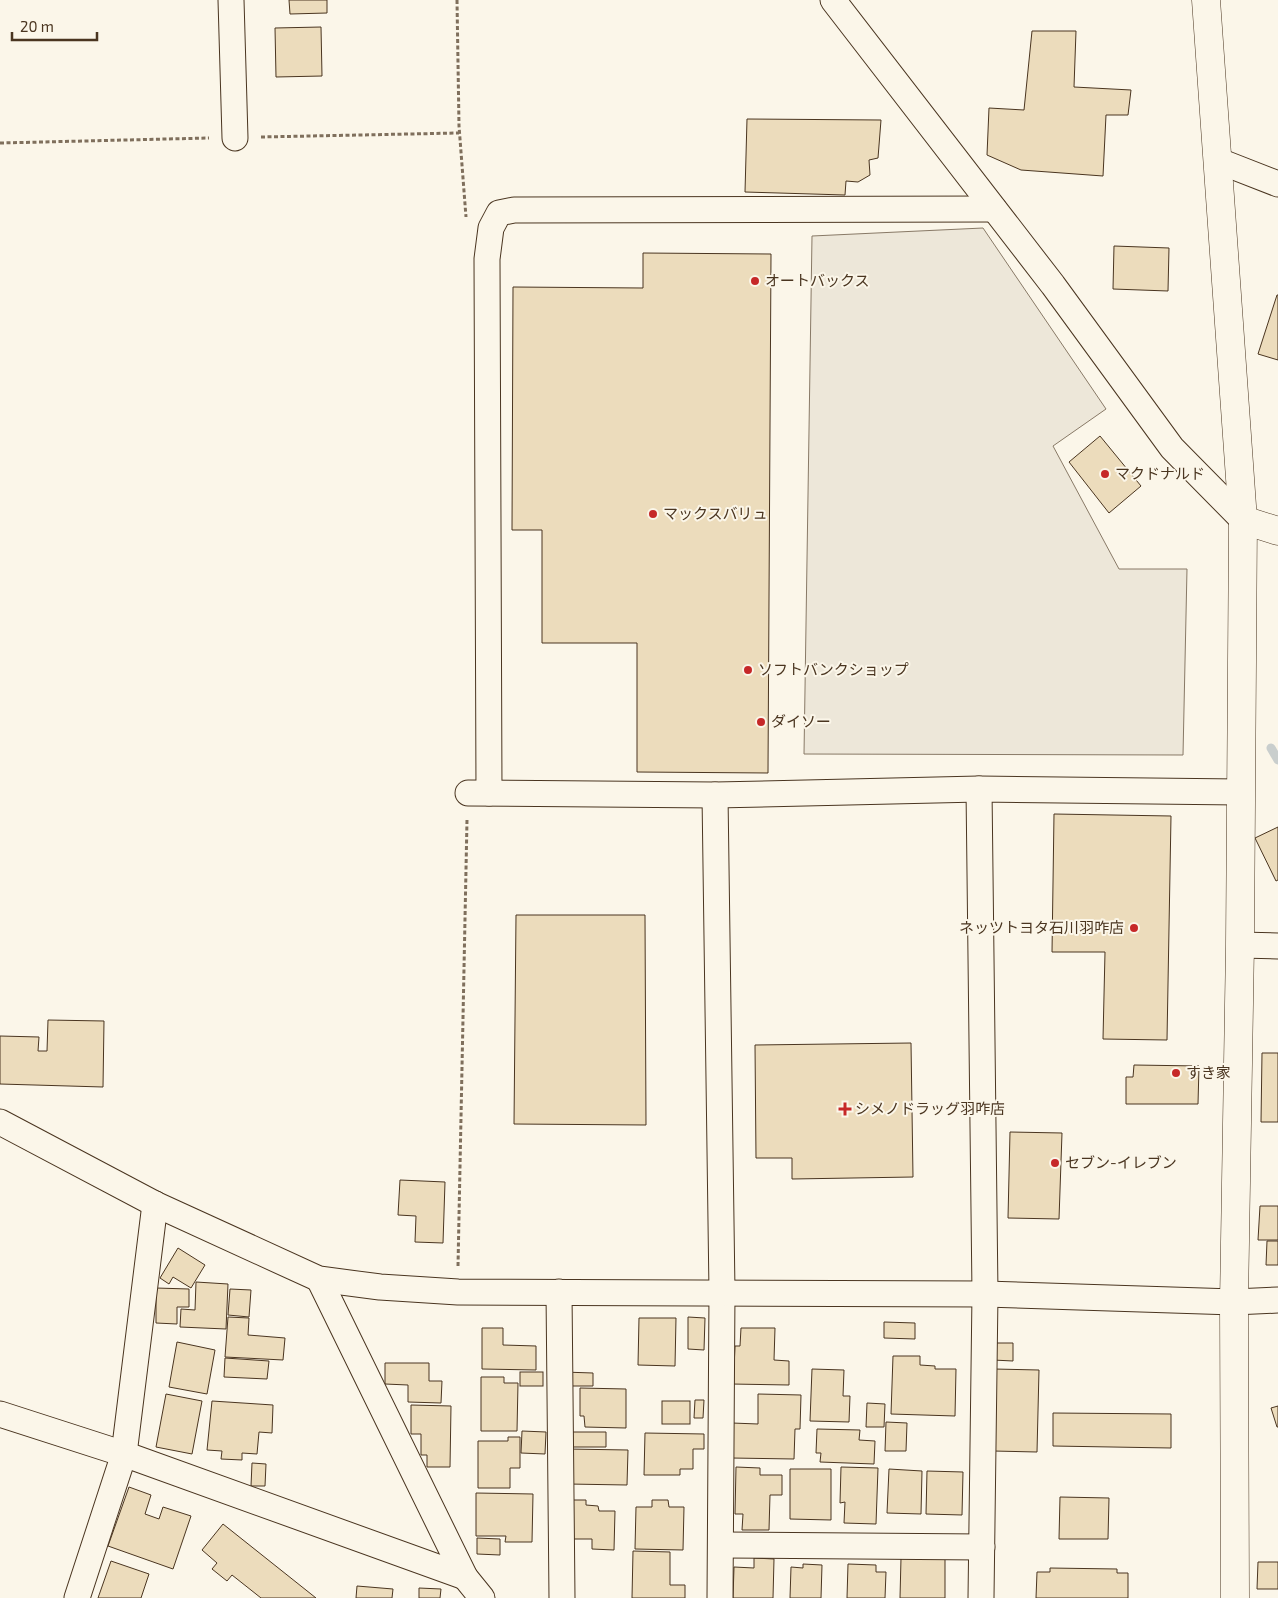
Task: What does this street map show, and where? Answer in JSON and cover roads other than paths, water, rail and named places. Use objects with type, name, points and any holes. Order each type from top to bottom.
[{"type":"street","points":[[231,0],[235,138]]},
{"type":"street","points":[[833,0],[1053,285],[1172,448],[1243,520],[1278,531]]},
{"type":"street","points":[[1206,0],[1219,161],[1243,520],[1240,945],[1234,1302],[1235,1598]]},
{"type":"street","points":[[1219,161],[1278,184]]},
{"type":"street","points":[[994,209],[514,210],[499,213],[491,228],[486,259],[478,793],[715,795],[979,790],[1240,792]]},
{"type":"street","points":[[979,790],[985,1294],[981,1598]]},
{"type":"street","points":[[715,795],[722,1292],[722,1545],[720,1598]]},
{"type":"street","points":[[1240,945],[1278,946]]},
{"type":"street","points":[[0,1122],[155,1204],[319,1279],[380,1287],[458,1292],[985,1294],[1234,1302],[1278,1300]]},
{"type":"street","points":[[77,1598],[124,1454],[155,1204]]},
{"type":"street","points":[[319,1279],[465,1577],[482,1598]]},
{"type":"street","points":[[559,1292],[562,1598]]},
{"type":"street","points":[[0,1414],[124,1454],[465,1577]]},
{"type":"street","points":[[722,1545],[982,1547]]},
{"type":"waterway","points":[[1271,748],[1278,760]]},
{"type":"place","name":"オートバックス","points":[[755,281]]},
{"type":"place","name":"マクドナルド","points":[[1105,474]]},
{"type":"place","name":"マックスバリュ","points":[[653,514]]},
{"type":"place","name":"ソフトバンクショップ","points":[[748,670]]},
{"type":"place","name":"ダイソー","points":[[761,722]]},
{"type":"place","name":"ネッツトヨタ石川羽咋店","points":[[1134,928]]},
{"type":"place","name":"すき家","points":[[1176,1073]]},
{"type":"place","name":"シメノドラッグ羽咋店","points":[[845,1109]]},
{"type":"place","name":"セブン-イレブン","points":[[1055,1163]]}]
